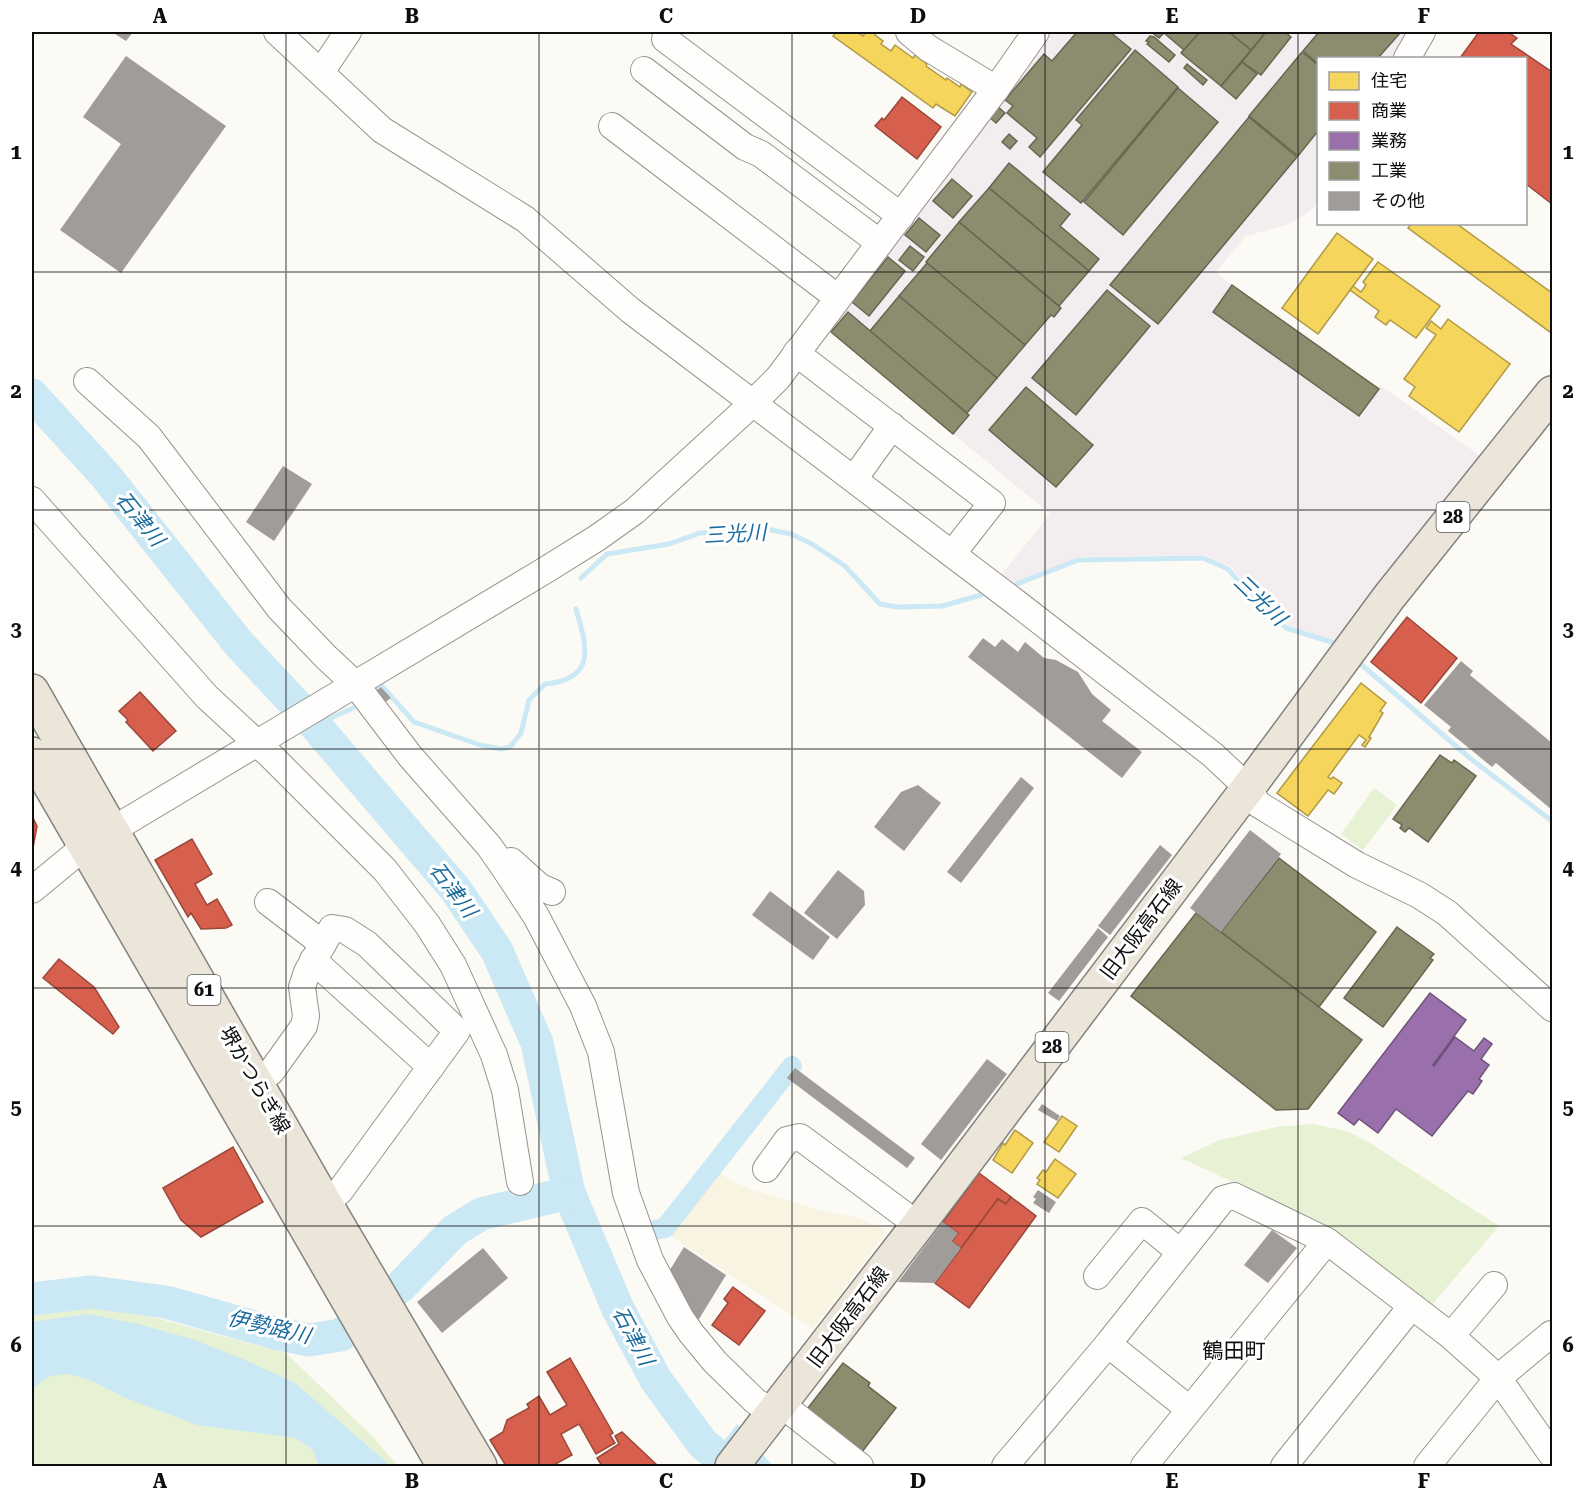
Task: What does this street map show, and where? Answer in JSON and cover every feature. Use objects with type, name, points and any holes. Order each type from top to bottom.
[{"type":"main road","name":"旧大阪高石線","points":[[732,1467],[918,1225],[1389,597],[1552,393]]},
{"type":"main road","name":"堺かつらぎ線","points":[[32,691],[325,1203],[370,1310],[444,1467]]},
{"type":"main road","name":"堺かつらぎ線","points":[[32,754],[84,847],[370,1310],[480,1467]]},
{"type":"street","points":[[277,32],[382,130],[525,219],[630,310],[1213,755],[1248,788],[1258,804],[1357,865],[1419,895],[1447,914],[1552,1008]]},
{"type":"street","points":[[321,72],[348,32]]},
{"type":"street","points":[[909,32],[928,48],[996,89]]},
{"type":"street","points":[[32,890],[84,847],[353,687],[597,538],[635,511],[778,378],[996,89],[1036,32]]},
{"type":"street","points":[[1408,57],[1422,32]]},
{"type":"street","points":[[665,39],[901,216]]},
{"type":"street","points":[[645,70],[745,147],[761,154],[880,243]]},
{"type":"street","points":[[612,126],[838,298]]},
{"type":"street","points":[[796,353],[992,502],[952,554]]},
{"type":"street","points":[[87,381],[149,437],[279,608],[353,687],[489,846],[536,916],[583,1006],[601,1052],[626,1193],[650,1260],[691,1333],[715,1362],[772,1415],[860,1467]]},
{"type":"street","points":[[854,480],[892,426]]},
{"type":"street","points":[[32,500],[207,697],[262,740],[385,870],[427,924],[453,965],[494,1055],[505,1090],[520,1182]]},
{"type":"street","points":[[489,846],[499,849],[525,875],[540,887],[552,892]]},
{"type":"street","points":[[268,902],[431,1067]]},
{"type":"street","points":[[256,1082],[271,1072],[304,1026],[306,1016],[302,987],[307,972],[332,928],[345,930],[367,944],[457,1031],[340,1191],[325,1203]]},
{"type":"street","points":[[766,1169],[787,1140],[800,1137],[840,1178],[918,1225]]},
{"type":"street","points":[[1005,1467],[1108,1344],[1223,1199],[1234,1196],[1327,1241],[1451,1336],[1498,1378],[1552,1455]]},
{"type":"street","points":[[1097,1276],[1142,1221],[1180,1252]]},
{"type":"street","points":[[1144,1467],[1327,1241]]},
{"type":"street","points":[[1451,1336],[1494,1285]]},
{"type":"street","points":[[1284,1467],[1411,1306]]},
{"type":"street","points":[[1427,1467],[1498,1378],[1551,1334]]},
{"type":"street","points":[[1108,1344],[1189,1409]]},
{"type":"shaded area","points":[[1053,32],[1412,32],[1399,57],[1317,57],[1317,205],[1289,224],[1246,236],[1216,272],[1378,389],[1381,386],[1482,457],[1337,642],[1287,625],[1251,592],[1230,566],[1204,555],[1079,557],[1010,586],[999,578],[1050,514],[827,329],[922,203],[931,200],[948,176],[951,158]]},
{"type":"shaded area","points":[[715,1169],[731,1181],[753,1190],[826,1212],[857,1217],[887,1231],[815,1326],[815,1330],[666,1233]]},
{"type":"green space","points":[[1374,788],[1397,805],[1363,850],[1341,834]]},
{"type":"green space","points":[[1312,1124],[1346,1131],[1365,1140],[1499,1226],[1430,1307],[1333,1229],[1181,1158],[1220,1140],[1277,1127]]},
{"type":"green space","points":[[87,1307],[145,1315],[286,1353],[373,1437],[398,1466],[32,1466],[32,1313]]},
{"type":"water","points":[[87,1314],[138,1324],[192,1339],[295,1383],[391,1466],[319,1466],[313,1450],[296,1438],[197,1425],[126,1398],[88,1379],[68,1374],[50,1376],[32,1389],[32,1322]]},
{"type":"water","points":[[737,1424],[773,1466],[705,1466]]},
{"type":"building: 住宅","points":[[836,32],[857,32],[863,36],[866,32],[875,32],[875,35],[883,41],[881,44],[891,51],[895,45],[913,58],[915,55],[946,80],[947,78],[960,87],[961,84],[972,92],[955,116],[936,104],[933,108],[833,36]]},
{"type":"building: 住宅","points":[[1410,225],[1458,225],[1552,293],[1550,332],[1408,228]]},
{"type":"building: 住宅","points":[[1337,233],[1373,259],[1318,334],[1282,308]]},
{"type":"building: 住宅","points":[[1378,262],[1440,306],[1416,338],[1390,320],[1386,325],[1375,317],[1379,311],[1350,290],[1353,286],[1361,292],[1366,285],[1363,282]]},
{"type":"building: 住宅","points":[[1448,319],[1510,364],[1459,432],[1409,396],[1415,387],[1404,379],[1436,335],[1426,328],[1431,321],[1441,329]]},
{"type":"building: 住宅","points":[[1361,683],[1386,703],[1380,711],[1383,713],[1365,747],[1362,745],[1366,740],[1359,735],[1328,777],[1331,779],[1333,777],[1342,783],[1334,794],[1328,790],[1308,816],[1277,793]]},
{"type":"building: 住宅","points":[[1062,1116],[1077,1126],[1059,1152],[1044,1142]]},
{"type":"building: 住宅","points":[[1015,1130],[1033,1143],[1012,1173],[993,1160],[1003,1143],[1005,1145]]},
{"type":"building: 住宅","points":[[1055,1159],[1076,1174],[1058,1198],[1037,1184],[1040,1180],[1037,1178],[1043,1170],[1046,1172]]},
{"type":"building: 商業","points":[[1479,32],[1508,32],[1517,38],[1511,44],[1552,72],[1552,204],[1527,185],[1527,57],[1461,57]]},
{"type":"building: 商業","points":[[902,97],[941,127],[917,159],[875,126],[882,118],[884,120]]},
{"type":"building: 商業","points":[[1407,617],[1457,658],[1421,703],[1371,662]]},
{"type":"building: 商業","points":[[140,692],[176,731],[153,751],[119,711]]},
{"type":"building: 商業","points":[[32,816],[37,826],[32,853]]},
{"type":"building: 商業","points":[[192,839],[212,874],[195,884],[207,905],[217,899],[232,925],[226,928],[201,929],[191,913],[188,917],[155,860]]},
{"type":"building: 商業","points":[[59,959],[94,987],[119,1027],[113,1034],[43,978]]},
{"type":"building: 商業","points":[[233,1147],[263,1202],[201,1237],[181,1220],[163,1188]]},
{"type":"building: 商業","points":[[979,1173],[1011,1197],[1006,1204],[998,1199],[961,1248],[952,1241],[958,1233],[943,1222]]},
{"type":"building: 商業","points":[[1011,1197],[1036,1216],[969,1308],[935,1283],[998,1199],[1006,1204]]},
{"type":"building: 商業","points":[[733,1287],[765,1311],[739,1345],[712,1325],[728,1303],[724,1299]]},
{"type":"building: 商業","points":[[570,1358],[613,1433],[610,1435],[615,1443],[596,1454],[579,1424],[561,1434],[572,1455],[552,1466],[506,1466],[490,1440],[503,1432],[507,1420],[529,1408],[527,1404],[539,1396],[550,1415],[567,1405],[547,1372]]},
{"type":"building: 商業","points":[[622,1432],[658,1466],[602,1466],[597,1458],[619,1444],[615,1436]]},
{"type":"building: 業務","points":[[1430,993],[1466,1020],[1433,1065],[1455,1037],[1474,1051],[1484,1038],[1492,1044],[1481,1059],[1489,1065],[1479,1079],[1482,1081],[1473,1094],[1468,1091],[1432,1136],[1396,1109],[1378,1133],[1359,1119],[1354,1125],[1338,1113]]},
{"type":"building: 工業","points":[[1077,32],[1110,32],[1131,49],[1040,157],[1029,147],[1037,138],[1007,113],[1013,106],[1005,100],[1044,54],[1052,61]]},
{"type":"building: 工業","points":[[1151,32],[1200,32],[1184,50],[1164,33],[1159,38]]},
{"type":"building: 工業","points":[[1200,32],[1229,32],[1251,50],[1221,86],[1181,53]]},
{"type":"building: 工業","points":[[1229,32],[1266,32],[1251,50]]},
{"type":"building: 工業","points":[[1266,32],[1285,32],[1291,37],[1261,75],[1242,62]]},
{"type":"building: 工業","points":[[1319,32],[1401,32],[1379,57],[1317,57],[1317,63],[1303,51]]},
{"type":"building: 工業","points":[[1150,36],[1175,55],[1169,62],[1147,44],[1149,42],[1146,41]]},
{"type":"building: 工業","points":[[1135,50],[1178,87],[1081,203],[1043,172],[1082,125],[1076,120]]},
{"type":"building: 工業","points":[[1302,52],[1317,64],[1317,132],[1298,156],[1249,116]]},
{"type":"building: 工業","points":[[1242,62],[1257,74],[1236,99],[1221,86]]},
{"type":"building: 工業","points":[[1187,64],[1207,80],[1203,85],[1184,68]]},
{"type":"building: 工業","points":[[1178,88],[1218,122],[1123,235],[1084,202]]},
{"type":"building: 工業","points":[[996,105],[1005,113],[996,123],[987,115]]},
{"type":"building: 工業","points":[[1249,117],[1297,157],[1158,324],[1110,285]]},
{"type":"building: 工業","points":[[1009,134],[1017,141],[1010,149],[1002,142]]},
{"type":"building: 工業","points":[[1009,163],[1070,214],[1060,226],[1099,259],[1089,271],[989,188]]},
{"type":"building: 工業","points":[[952,179],[972,196],[953,218],[933,201]]},
{"type":"building: 工業","points":[[989,188],[1089,271],[1059,306],[959,222]]},
{"type":"building: 工業","points":[[919,218],[940,235],[926,252],[905,235]]},
{"type":"building: 工業","points":[[959,222],[1061,308],[1054,317],[1051,315],[1025,345],[926,262]]},
{"type":"building: 工業","points":[[910,246],[924,257],[913,271],[899,260]]},
{"type":"building: 工業","points":[[888,257],[905,271],[869,316],[852,302]]},
{"type":"building: 工業","points":[[927,263],[1025,345],[997,378],[899,296]]},
{"type":"building: 工業","points":[[1232,285],[1379,389],[1359,416],[1213,312]]},
{"type":"building: 工業","points":[[1107,290],[1150,326],[1076,415],[1032,378]]},
{"type":"building: 工業","points":[[899,296],[997,378],[967,413],[870,331]]},
{"type":"building: 工業","points":[[848,312],[969,415],[953,434],[831,332]]},
{"type":"building: 工業","points":[[1026,387],[1093,445],[1056,487],[989,430]]},
{"type":"building: 工業","points":[[1440,755],[1452,763],[1454,760],[1476,776],[1428,842],[1409,828],[1405,832],[1400,828],[1402,825],[1393,819]]},
{"type":"building: 工業","points":[[1279,858],[1376,932],[1319,1007],[1221,932]]},
{"type":"building: 工業","points":[[1196,913],[1362,1040],[1308,1109],[1276,1110],[1131,996]]},
{"type":"building: 工業","points":[[1397,927],[1434,954],[1430,958],[1433,960],[1383,1027],[1344,998]]},
{"type":"building: 工業","points":[[843,1363],[870,1383],[868,1386],[896,1408],[862,1452],[807,1409]]},
{"type":"building: その他","points":[[112,32],[133,32],[126,41]]},
{"type":"building: その他","points":[[126,56],[226,126],[121,273],[60,230],[121,144],[83,117]]},
{"type":"building: その他","points":[[283,466],[312,484],[274,541],[246,522]]},
{"type":"building: その他","points":[[983,638],[995,647],[1002,639],[1018,652],[1025,642],[1044,658],[1056,660],[1078,672],[1092,694],[1111,710],[1102,721],[1142,752],[1122,778],[968,657]]},
{"type":"building: その他","points":[[1461,661],[1473,671],[1470,675],[1552,743],[1552,810],[1496,763],[1492,767],[1448,731],[1451,727],[1424,705]]},
{"type":"building: その他","points":[[381,687],[391,698],[384,703],[375,692]]},
{"type":"building: その他","points":[[1021,777],[1034,788],[961,883],[947,872]]},
{"type":"building: その他","points":[[918,785],[941,803],[904,851],[874,827],[901,792]]},
{"type":"building: その他","points":[[1250,830],[1281,854],[1221,932],[1190,908]]},
{"type":"building: その他","points":[[1160,845],[1172,855],[1110,935],[1098,926]]},
{"type":"building: その他","points":[[838,870],[864,891],[865,905],[837,939],[804,913]]},
{"type":"building: その他","points":[[770,891],[830,937],[813,960],[752,915]]},
{"type":"building: その他","points":[[1098,928],[1108,937],[1059,1001],[1048,993]]},
{"type":"building: その他","points":[[987,1059],[1007,1074],[941,1160],[921,1144]]},
{"type":"building: その他","points":[[795,1068],[915,1158],[907,1168],[787,1078]]},
{"type":"building: その他","points":[[1042,1104],[1060,1116],[1057,1121],[1038,1110]]},
{"type":"building: その他","points":[[1038,1190],[1056,1202],[1049,1213],[1033,1203],[1036,1199],[1033,1197]]},
{"type":"building: その他","points":[[943,1222],[958,1233],[952,1241],[961,1248],[935,1283],[898,1282]]},
{"type":"building: その他","points":[[1272,1230],[1297,1248],[1268,1283],[1244,1265]]},
{"type":"building: その他","points":[[684,1247],[726,1275],[699,1319],[681,1309],[665,1278]]},
{"type":"building: その他","points":[[483,1248],[508,1278],[442,1333],[417,1302]]},
{"type":"waterway","name":"石津川","points":[[32,395],[105,475],[239,644],[315,725],[456,890],[497,951],[537,1043],[569,1193],[618,1309],[656,1380],[703,1444],[731,1466]]},
{"type":"waterway","name":"三光川","points":[[581,578],[607,554],[669,544],[700,533],[767,529],[791,534],[812,544],[845,566],[880,604],[897,607],[942,606],[981,595]]},
{"type":"waterway","name":"三光川","points":[[1017,584],[1078,560],[1203,558],[1228,569],[1249,594],[1286,628],[1335,643],[1340,647]]},
{"type":"waterway","name":"三光川","points":[[377,688],[381,685],[414,722],[480,745],[501,749],[510,747],[521,733],[529,700],[545,684],[562,681],[573,676],[581,668],[585,648],[576,609]]},
{"type":"waterway","name":"三光川","points":[[1356,660],[1471,759],[1552,821]]},
{"type":"waterway","name":"三光川","points":[[315,725],[353,708]]},
{"type":"waterway","points":[[650,1231],[665,1228],[792,1066]]},
{"type":"waterway","name":"伊勢路川","points":[[32,1299],[92,1292],[166,1302],[279,1334],[309,1340],[341,1335],[401,1286],[455,1230],[481,1214],[569,1193]]},
{"type":"district","name":"鶴田町","points":[[1234,1351]]}]
